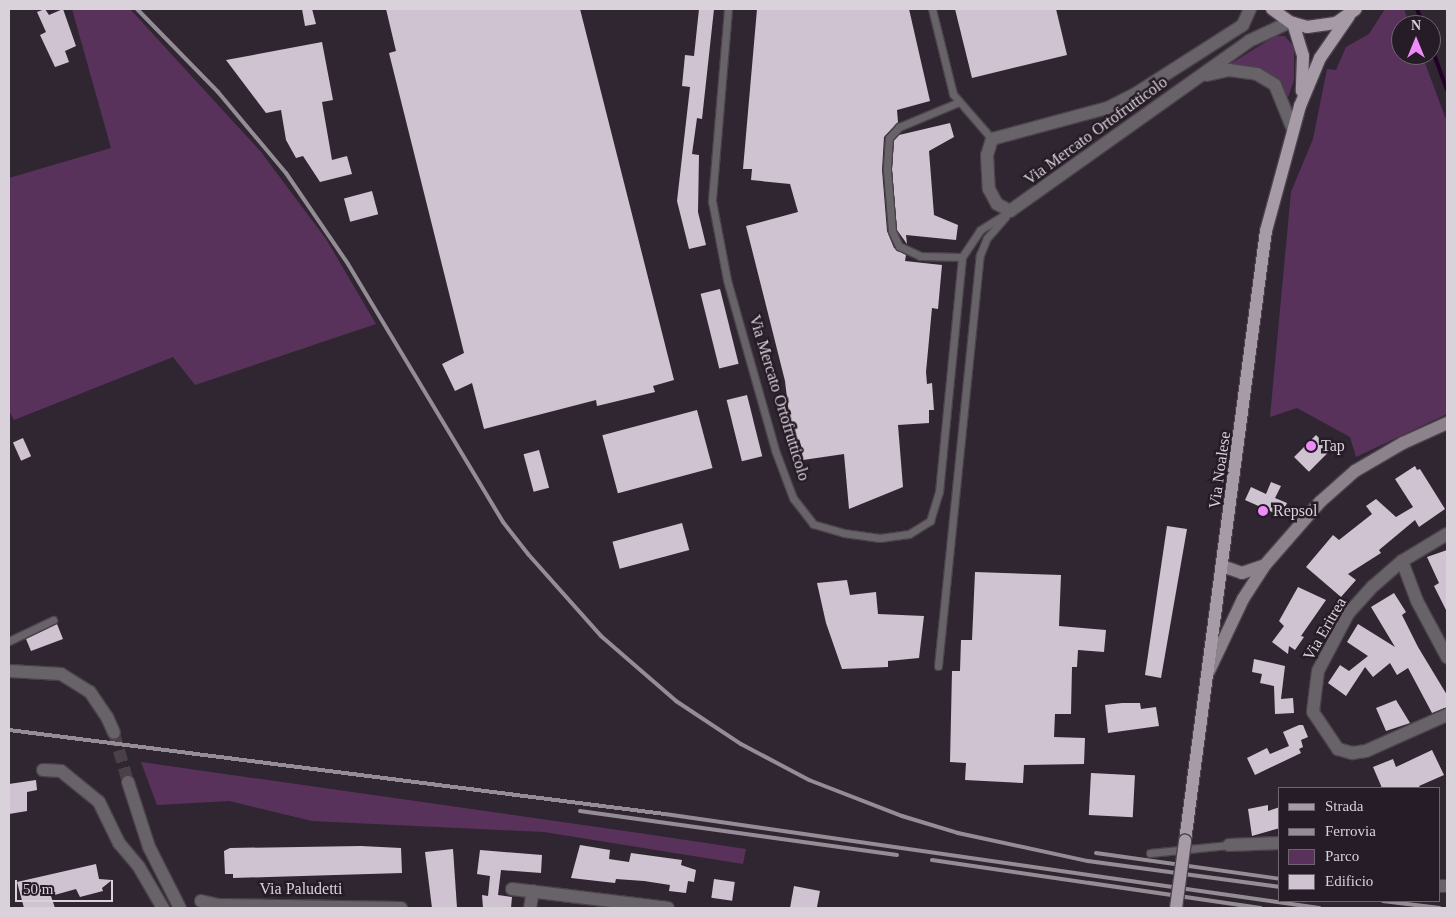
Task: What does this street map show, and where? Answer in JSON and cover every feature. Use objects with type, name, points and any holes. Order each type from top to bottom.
[{"type":"main road","name":"Via Noalese","points":[[1272,9],[1291,23],[1322,27],[1352,12]]},
{"type":"main road","name":"Via Noalese","points":[[1176,908],[1209,672],[1266,231],[1292,127],[1300,106],[1320,58],[1352,12]]},
{"type":"main road","name":"Via Noalese","points":[[1291,23],[1303,56],[1300,106]]},
{"type":"main road","points":[[1209,672],[1243,599],[1265,565],[1320,502],[1355,471],[1403,443],[1447,423]]},
{"type":"main road","points":[[1222,566],[1242,573],[1265,565]]},
{"type":"street","name":"Via Mercato Ortofrutticolo","points":[[992,139],[1107,108],[1135,94],[1243,25],[1250,9]]},
{"type":"street","name":"Via Mercato Ortofrutticolo","points":[[1010,211],[1249,41],[1291,23]]},
{"type":"street","name":"Via Mercato Ortofrutticolo","points":[[1200,77],[1229,70],[1257,74],[1275,85],[1292,127]]},
{"type":"street","points":[[992,139],[987,155],[989,189],[997,204],[1010,211]]},
{"type":"street","name":"Via Eritrea","points":[[1447,534],[1402,561],[1373,586],[1340,630],[1318,671],[1312,712],[1338,749],[1352,753],[1366,751],[1447,715]]},
{"type":"street","points":[[1402,561],[1417,601],[1447,657]]},
{"type":"street","points":[[9,671],[61,674],[90,692],[108,717],[114,733]]},
{"type":"street","points":[[43,770],[61,771],[99,802],[119,844],[139,867],[163,908]]},
{"type":"street","points":[[128,782],[149,847],[180,908]]},
{"type":"street","points":[[1229,845],[1278,843]]},
{"type":"street","points":[[512,889],[618,905],[668,908]]},
{"type":"street","points":[[530,908],[533,891]]},
{"type":"street","name":"Via Paludetti","points":[[202,901],[218,905],[401,908]]},
{"type":"lane","name":"Via Mercato Ortofrutticolo","points":[[728,9],[712,201],[727,280],[775,450],[793,498],[813,524],[844,534],[880,538],[909,534],[930,521],[939,492],[962,257],[980,230],[1010,211]]},
{"type":"lane","points":[[932,9],[953,94],[992,139]]},
{"type":"lane","points":[[959,102],[900,127],[889,138],[888,170],[892,231],[899,246],[920,256],[962,257]]},
{"type":"lane","points":[[938,666],[980,255],[987,238],[1010,211]]},
{"type":"lane","points":[[9,641],[53,620]]},
{"type":"lane","points":[[1150,853],[1229,845]]},
{"type":"green space","points":[[72,9],[130,9],[261,152],[326,239],[376,324],[195,385],[173,357],[14,420],[9,411],[9,178],[111,148]]},
{"type":"green space","points":[[1385,9],[1404,9],[1406,15],[1391,15],[1391,65],[1426,65],[1447,122],[1447,414],[1356,457],[1350,437],[1297,408],[1270,417],[1291,192],[1313,139],[1327,69],[1336,70],[1346,47],[1369,34]]},
{"type":"green space","points":[[1275,36],[1285,36],[1294,47],[1294,80],[1288,97],[1263,71],[1239,64],[1227,66]]},
{"type":"green space","points":[[141,762],[746,849],[743,864],[544,832],[312,821],[229,801],[157,805]]},
{"type":"building","points":[[45,9],[49,15],[63,9],[76,46],[65,51],[69,62],[55,67],[40,35],[46,32],[37,12]]},
{"type":"building","points":[[302,9],[312,9],[316,24],[305,26]]},
{"type":"building","points":[[386,9],[580,9],[674,380],[653,386],[655,392],[597,406],[596,400],[484,429],[472,383],[455,391],[442,364],[464,353],[389,53],[396,51]]},
{"type":"building","points":[[699,9],[714,9],[702,119],[697,118],[692,154],[699,155],[698,212],[706,245],[689,249],[677,201],[690,87],[682,86],[685,55],[694,56]]},
{"type":"building","points":[[757,9],[909,9],[930,101],[897,110],[898,122],[884,137],[882,170],[887,231],[894,248],[906,255],[905,261],[942,265],[938,309],[932,308],[926,372],[927,384],[932,383],[934,410],[929,410],[929,423],[898,425],[903,487],[849,509],[844,454],[803,460],[801,447],[793,449],[785,381],[746,226],[798,212],[790,184],[751,180],[752,169],[743,169]]},
{"type":"building","points":[[955,9],[1056,9],[1067,55],[972,78]]},
{"type":"building","points":[[322,42],[333,100],[322,102],[332,160],[347,156],[352,174],[320,182],[303,156],[296,158],[286,140],[281,110],[266,113],[226,60]]},
{"type":"building","points":[[950,123],[954,137],[929,151],[934,215],[958,225],[956,240],[906,235],[907,244],[897,230],[892,170],[894,140],[899,135]]},
{"type":"building","points":[[372,191],[378,214],[350,222],[344,199]]},
{"type":"building","points":[[720,289],[739,364],[719,369],[701,294]]},
{"type":"building","points":[[747,395],[762,456],[742,461],[727,400]]},
{"type":"building","points":[[697,410],[713,468],[618,493],[602,435]]},
{"type":"building","points":[[1316,435],[1331,450],[1309,472],[1294,457]]},
{"type":"building","points":[[23,438],[31,456],[21,461],[13,442]]},
{"type":"building","points":[[539,450],[549,488],[534,492],[524,454]]},
{"type":"building","points":[[1415,466],[1417,470],[1420,469],[1445,509],[1419,527],[1415,520],[1379,550],[1381,553],[1348,574],[1356,580],[1341,597],[1306,567],[1333,535],[1339,540],[1372,514],[1366,506],[1376,499],[1396,517],[1413,507],[1395,479]]},
{"type":"building","points":[[1271,482],[1281,486],[1275,498],[1287,503],[1281,516],[1245,500],[1251,487],[1266,494]]},
{"type":"building","points":[[682,523],[689,550],[620,569],[612,542]]},
{"type":"building","points":[[1167,526],[1187,529],[1161,678],[1145,675]]},
{"type":"building","points":[[1447,550],[1447,612],[1434,586],[1439,583],[1427,557]]},
{"type":"building","points":[[975,572],[1061,575],[1059,626],[1106,630],[1104,652],[1078,650],[1077,667],[1072,667],[1071,714],[1055,714],[1054,737],[1085,738],[1084,764],[1024,765],[1023,783],[965,780],[966,763],[950,762],[952,671],[960,671],[961,640],[972,640]]},
{"type":"building","points":[[847,580],[850,595],[876,592],[878,614],[924,616],[919,658],[888,661],[888,667],[842,669],[826,623],[817,583]]},
{"type":"building","points":[[1298,587],[1326,600],[1301,636],[1304,637],[1295,650],[1289,646],[1288,654],[1272,642],[1284,626],[1279,621]]},
{"type":"building","points":[[1394,593],[1406,612],[1402,615],[1418,647],[1447,695],[1447,707],[1432,713],[1408,668],[1397,675],[1390,663],[1373,677],[1365,667],[1346,696],[1328,683],[1340,665],[1349,671],[1368,656],[1347,642],[1358,624],[1395,647],[1371,607]]},
{"type":"building","points":[[57,624],[63,639],[31,651],[26,639]]},
{"type":"building","points":[[1254,659],[1285,666],[1281,699],[1293,698],[1294,713],[1275,714],[1274,686],[1260,683],[1262,674],[1252,672]]},
{"type":"building","points":[[1396,700],[1410,723],[1386,731],[1376,708]]},
{"type":"building","points":[[1140,703],[1141,709],[1156,707],[1159,726],[1108,733],[1105,705]]},
{"type":"building","points":[[1303,725],[1308,737],[1301,740],[1303,747],[1299,749],[1301,753],[1255,775],[1247,758],[1267,748],[1270,754],[1289,746],[1283,732]]},
{"type":"building","points":[[1432,750],[1444,775],[1420,787],[1382,787],[1373,767],[1393,759],[1396,767]]},
{"type":"building","points":[[1091,773],[1135,775],[1133,817],[1089,815]]},
{"type":"building","points":[[36,780],[37,790],[27,792],[27,811],[9,814],[9,784]]},
{"type":"building","points":[[1268,805],[1268,811],[1278,808],[1278,829],[1252,836],[1248,809]]},
{"type":"building","points":[[580,845],[610,850],[609,859],[629,862],[631,853],[682,860],[681,865],[696,870],[694,882],[688,881],[686,893],[669,891],[670,885],[644,881],[616,879],[615,883],[571,878]]},
{"type":"building","points":[[361,846],[401,848],[402,873],[233,878],[233,874],[225,874],[224,851],[230,848]]},
{"type":"building","points":[[453,849],[457,908],[432,908],[425,852]]},
{"type":"building","points":[[480,850],[542,855],[541,873],[501,870],[498,895],[512,897],[511,908],[483,908],[482,895],[488,896],[490,876],[477,874]]},
{"type":"building","points":[[96,864],[99,879],[112,880],[102,888],[103,891],[80,897],[76,889],[51,896],[55,908],[24,908],[17,882]]},
{"type":"building","points":[[714,879],[735,882],[732,901],[711,898]]},
{"type":"building","points":[[794,886],[820,891],[817,907],[790,908]]},
{"type":"waterway","points":[[1417,9],[1419,15]]},
{"type":"waterway","points":[[1438,65],[1447,90]]},
{"type":"tunnel","points":[[114,733],[128,782]]},
{"type":"railway","points":[[137,9],[218,92],[286,173],[348,264],[503,522],[528,554],[601,636],[676,701],[741,744],[809,780],[902,816],[958,833],[1088,861],[1278,887]]},
{"type":"railway","points":[[9,730],[665,814],[1319,908]]},
{"type":"railway","points":[[580,811],[897,855]]},
{"type":"railway","points":[[1096,853],[1278,879]]},
{"type":"railway","points":[[932,860],[1261,908]]},
{"type":"railway","points":[[1391,902],[1440,908]]},
{"type":"place","name":"Tap","points":[[1311,446]]},
{"type":"place","name":"Repsol","points":[[1263,511]]}]
